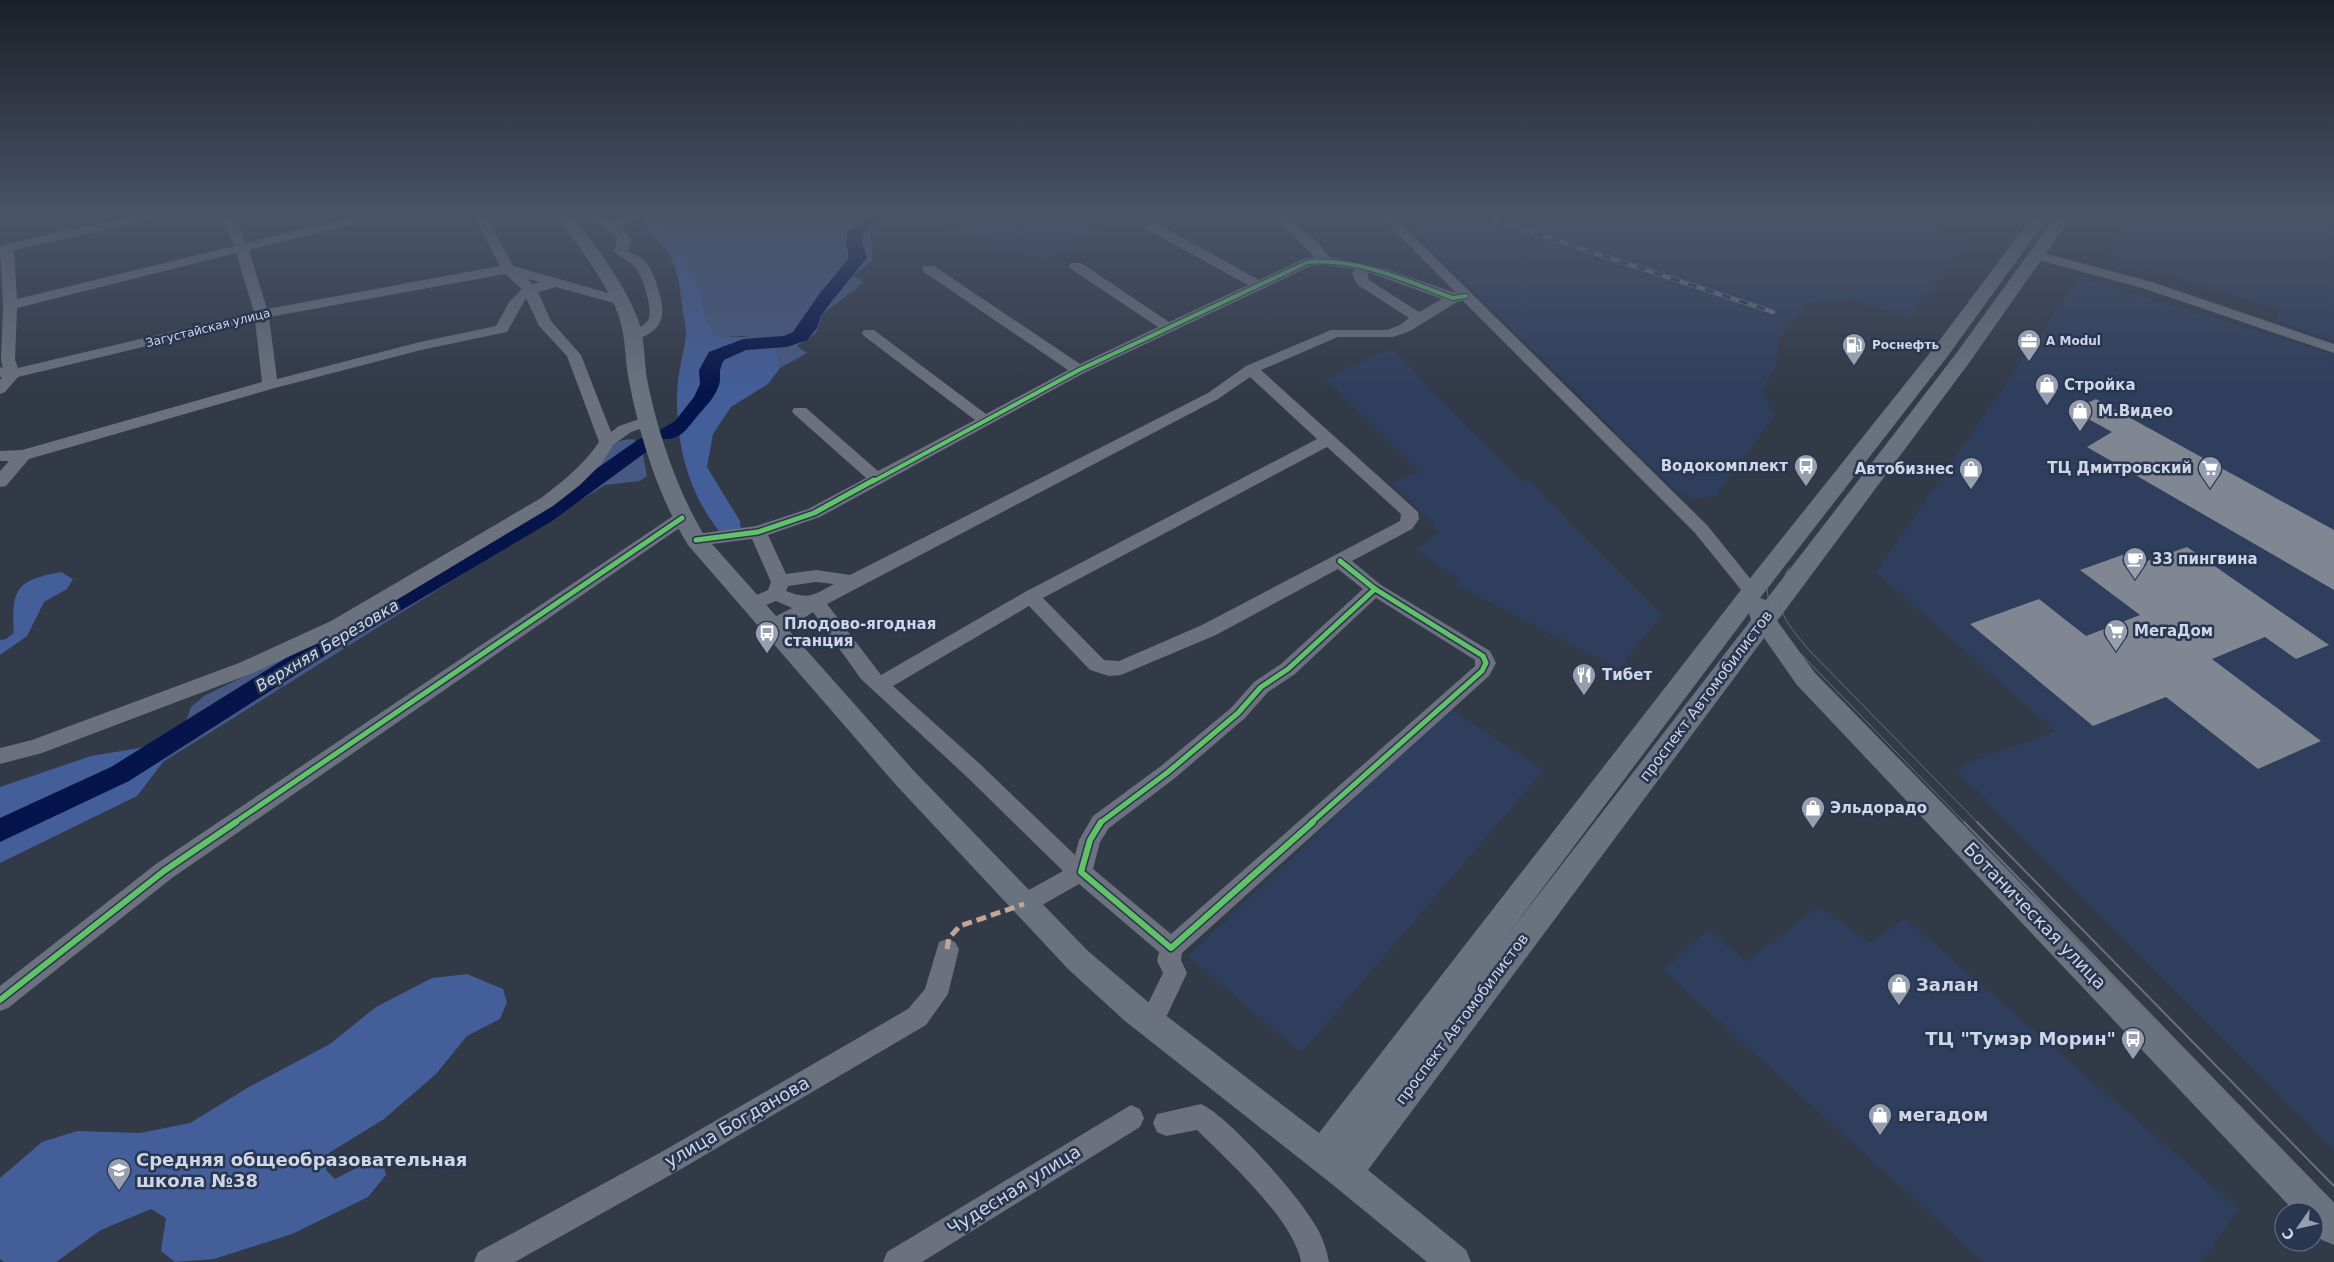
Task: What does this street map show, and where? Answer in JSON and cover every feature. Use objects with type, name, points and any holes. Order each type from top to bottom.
[{"type":"main road","points":[[604,275],[621,301],[633,336],[638,380],[648,420],[672,497],[682,518],[696,540],[770,593],[774,626],[906,778],[1078,960],[1151,1022],[1334,1164],[1454,1262]]},
{"type":"main road","name":"проспект Автомобилистов","points":[[1334,1164],[1752,592],[1940,353],[1998,275]]},
{"type":"main road","name":"проспект Автомобилистов","points":[[1334,1164],[1763,620],[1962,359],[2022,275]]},
{"type":"main road","name":"Ботаническая улица","points":[[1752,592],[1763,620],[1806,678],[2334,1228]]},
{"type":"street","points":[[0,388],[7,373],[8,360],[10,306],[8,275]]},
{"type":"street","points":[[10,306],[130,275]]},
{"type":"street","points":[[250,275],[262,314],[270,385]]},
{"type":"street","name":"Загустайская улица","points":[[7,373],[262,314],[367,293],[473,275]]},
{"type":"street","points":[[515,275],[529,288],[544,323],[574,354],[607,442]]},
{"type":"street","name":"Загустайская улица","points":[[530,275],[621,301]]},
{"type":"street","points":[[633,336],[646,329],[655,321],[657,314],[647,275]]},
{"type":"street","points":[[939,275],[1078,370]]},
{"type":"street","points":[[1089,275],[1167,327]]},
{"type":"street","points":[[1240,275],[1258,285]]},
{"type":"street","points":[[696,540],[758,532],[814,513],[1078,370],[1280,275]]},
{"type":"street","points":[[1359,275],[1363,282],[1419,318]]},
{"type":"street","points":[[1386,275],[1459,297]]},
{"type":"street","points":[[1439,275],[1459,297],[1701,529],[1752,592]]},
{"type":"street","points":[[2110,275],[2147,285],[2334,349]]},
{"type":"street","points":[[0,456],[23,455],[270,385],[420,346],[502,329],[519,295],[529,288],[557,282]]},
{"type":"street","points":[[774,626],[852,582],[1213,396],[1251,369],[1336,333],[1388,334],[1405,328],[1419,318],[1459,297]]},
{"type":"street","points":[[869,333],[985,420]]},
{"type":"street","points":[[1031,597],[1096,665],[1109,669],[1120,668],[1209,630],[1406,525],[1410,519],[1409,512],[1251,369]]},
{"type":"street","points":[[800,411],[878,479]]},
{"type":"street","points":[[0,756],[35,747],[246,668],[338,626],[547,502],[591,464],[607,442],[625,429],[648,420]]},
{"type":"street","points":[[879,685],[1031,597],[1328,440]]},
{"type":"street","points":[[0,482],[23,455]]},
{"type":"street","points":[[0,1000],[164,871],[682,518]]},
{"type":"street","points":[[758,532],[770,593]]},
{"type":"street","points":[[1151,1022],[1175,973],[1169,961],[1171,948],[1482,671],[1486,664],[1483,656],[1375,589],[1340,561]]},
{"type":"street","points":[[770,593],[808,574],[830,576],[852,582]]},
{"type":"street","points":[[1024,904],[1081,872],[1090,840],[1101,822],[1168,772],[1238,713],[1261,687],[1288,669],[1375,589]]},
{"type":"street","points":[[770,593],[798,603],[816,604]]},
{"type":"street","points":[[816,604],[868,674],[879,685],[974,771],[1060,856],[1171,948]]},
{"type":"street","name":"улица Богданова","points":[[488,1262],[674,1159],[917,1017],[936,994],[947,949]]},
{"type":"street","points":[[1166,1123],[1201,1117],[1248,1162],[1281,1199],[1313,1248],[1315,1262]]},
{"type":"street","name":"Чудесная улица","points":[[897,1262],[1131,1118]]},
{"type":"shaded area","points":[[677,275],[695,275],[709,325],[718,336],[764,338],[776,346],[780,368],[768,384],[731,407],[713,434],[707,467],[740,521],[741,529],[719,531],[698,498],[684,460],[680,440],[677,400],[678,380],[686,335]]},
{"type":"shaded area","points":[[695,275],[854,275],[853,276],[864,282],[823,314],[816,333],[797,346],[807,353],[780,368],[776,346],[744,336],[718,336],[709,325]]},
{"type":"shaded area","points":[[1457,275],[1941,275],[1908,318],[1856,300],[1808,303],[1780,336],[1776,367],[1763,388],[1774,416],[1717,495],[1695,500],[1674,490]]},
{"type":"shaded area","points":[[2168,275],[2334,275],[2334,341],[2276,321],[2278,309]]},
{"type":"shaded area","points":[[2078,278],[2334,354],[2334,1150],[1957,771],[1967,763],[2055,731],[1876,572]]},
{"type":"shaded area","points":[[1391,348],[1522,482],[1528,480],[1662,615],[1619,669],[1455,584],[1460,580],[1416,550],[1440,531],[1390,482],[1420,472],[1325,379]]},
{"type":"shaded area","points":[[633,439],[641,444],[647,476],[640,481],[605,485],[163,762],[152,746],[173,737],[186,721],[191,707],[204,696],[339,630],[544,511],[611,445],[623,440]]},
{"type":"shaded area","points":[[61,572],[73,579],[67,589],[44,602],[27,636],[0,655],[0,640],[6,639],[14,633],[14,605],[20,588],[35,578]]},
{"type":"shaded area","points":[[1449,708],[1544,770],[1301,1053],[1188,956]]},
{"type":"shaded area","points":[[152,746],[163,762],[137,796],[0,863],[0,787],[91,756]]},
{"type":"shaded area","points":[[1819,906],[1870,943],[1905,918],[2239,1209],[2201,1262],[1983,1262],[1663,970],[1709,929],[1746,962]]},
{"type":"shaded area","points":[[467,974],[503,989],[507,1002],[500,1019],[467,1036],[436,1074],[384,1119],[329,1153],[326,1170],[335,1179],[364,1164],[382,1159],[386,1175],[368,1197],[292,1234],[214,1259],[175,1262],[161,1251],[166,1218],[151,1209],[101,1230],[56,1262],[4,1262],[0,1259],[0,1178],[42,1142],[77,1131],[140,1133],[190,1123],[249,1087],[330,1044],[376,1007],[432,978]]},
{"type":"building","name":"ТЦ Дмитровский","points":[[2096,399],[2334,530],[2334,590],[2087,447],[2112,432],[2072,410]]},
{"type":"building","name":"МегаДом","points":[[2187,547],[2329,645],[2296,659],[2265,637],[2212,659],[2321,741],[2258,769],[2166,697],[2093,726],[1970,624],[2039,599],[2086,636],[2140,615],[2080,570],[2125,554],[2139,564]]},
{"type":"waterway","points":[[667,434],[682,425],[691,411],[702,400],[710,384],[709,370],[716,356],[743,345],[787,341],[800,336],[808,328],[812,316],[844,275]]},
{"type":"waterway","name":"Верхняя Березовка","points":[[0,831],[120,774],[323,646],[544,516],[646,443]]},
{"type":"tram line","points":[[1965,823],[1799,652],[1770,612],[1767,588],[2004,275]]},
{"type":"tram line","points":[[1789,568],[1780,591],[1780,602],[1782,611],[1792,629],[1808,649],[1978,823]]},
{"type":"tram line","points":[[1964,822],[2334,1204]]},
{"type":"tram line","points":[[1977,822],[2334,1186]]},
{"type":"railway","points":[[1661,275],[1773,312]]},
{"type":"marked path","points":[[947,949],[949,938],[960,926],[1024,904]]},
{"type":"cycle path","points":[[696,540],[758,532],[814,513],[1079,370],[1281,275]]},
{"type":"cycle path","points":[[1389,275],[1453,298],[1466,296]]},
{"type":"cycle path","points":[[0,1000],[164,871],[682,518]]},
{"type":"cycle path","points":[[1340,561],[1375,589],[1483,656],[1486,663],[1482,671],[1171,948],[1081,872],[1090,840],[1101,822],[1168,772],[1238,713],[1261,687],[1288,669],[1375,589]]},
{"type":"place","name":"A Modul","points":[[2029,362]]},
{"type":"place","name":"Роснефть","points":[[1854,366]]},
{"type":"place","name":"Стройка","points":[[2047,406]]},
{"type":"place","name":"М.Видео","points":[[2080,432]]},
{"type":"place","name":"Водокомплект","points":[[1806,487]]},
{"type":"place","name":"ТЦ Дмитровский","points":[[2210,489]]},
{"type":"place","name":"Автобизнес","points":[[1971,490]]},
{"type":"place","name":"33 пингвина","points":[[2135,580]]},
{"type":"place","name":"МегаДом","points":[[2116,652]]},
{"type":"place","name":"Плодово-ягодная станция","points":[[767,654]]},
{"type":"place","name":"Тибет","points":[[1584,696]]},
{"type":"place","name":"Эльдорадо","points":[[1813,829]]},
{"type":"place","name":"Залан","points":[[1899,1006]]},
{"type":"place","name":"ТЦ \"Тумэр Морин\"","points":[[2133,1060]]},
{"type":"place","name":"мегадом","points":[[1880,1136]]},
{"type":"place","name":"Средняя общеобразовательная школа №38","points":[[119,1191]]}]
